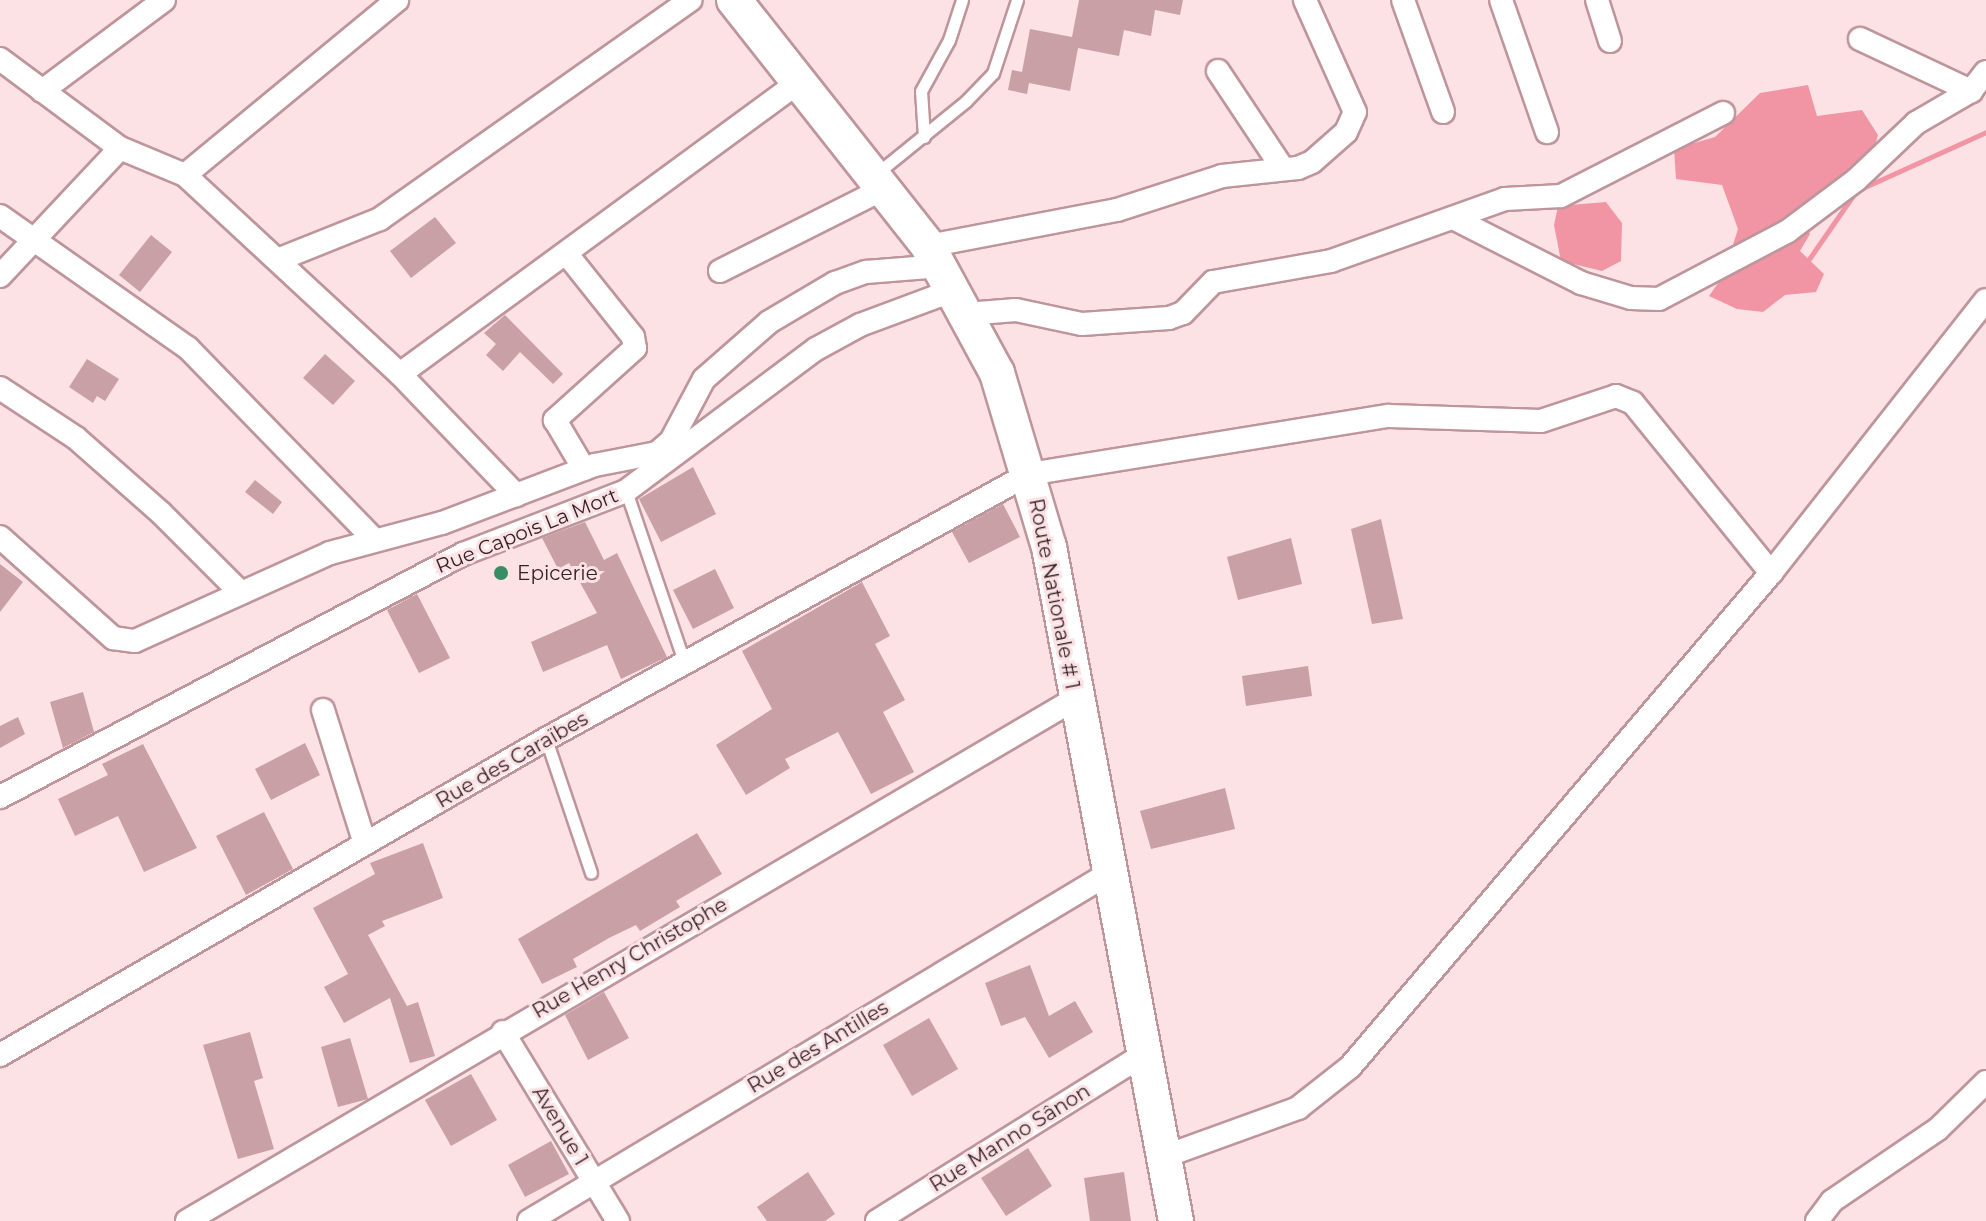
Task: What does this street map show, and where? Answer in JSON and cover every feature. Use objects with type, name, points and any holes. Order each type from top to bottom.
[{"type":"main road","name":"Route Nationale # 1","points":[[734,0],[878,182],[947,279],[997,373],[1049,547],[1172,1219]]},
{"type":"street","points":[[42,91],[164,0]]},
{"type":"street","points":[[185,175],[397,0]]},
{"type":"street","points":[[280,259],[380,219],[691,0]]},
{"type":"street","points":[[947,279],[1117,210],[1222,176],[1281,166],[1298,168],[1312,162],[1346,132],[1355,112],[1305,0]]},
{"type":"street","points":[[1403,0],[1443,112]]},
{"type":"street","points":[[1501,0],[1547,132]]},
{"type":"street","points":[[1597,0],[1610,41]]},
{"type":"street","points":[[1860,39],[1971,91]]},
{"type":"street","points":[[0,59],[120,148],[185,175],[280,259],[400,374],[516,495]]},
{"type":"street","points":[[1218,71],[1281,166]]},
{"type":"street","points":[[1453,218],[1581,283],[1631,298],[1659,299],[1788,231],[1856,180],[1916,123],[1971,91],[1986,72]]},
{"type":"street","points":[[400,374],[799,82]]},
{"type":"street","points":[[0,537],[124,643],[374,539],[442,523],[584,469],[657,453],[671,441],[704,379],[739,344],[835,283],[866,272],[947,279],[1016,310],[1082,324],[1169,318],[1183,313],[1213,282],[1331,261],[1505,199],[1561,196],[1587,186],[1723,113]]},
{"type":"street","points":[[0,276],[33,237],[120,148]]},
{"type":"street","points":[[720,271],[878,182]]},
{"type":"street","points":[[0,216],[188,348],[374,539]]},
{"type":"street","points":[[566,253],[633,337],[635,348],[555,420],[584,469]]},
{"type":"street","name":"Rue Capois La Mort","points":[[0,797],[463,554],[626,491],[816,349],[947,279]]},
{"type":"street","points":[[1163,1157],[1298,1108],[1350,1067],[1771,573],[1986,300]]},
{"type":"street","points":[[0,388],[76,438],[161,513],[241,593]]},
{"type":"street","name":"Rue des Caraïbes","points":[[0,1055],[546,739],[1029,474],[1389,416],[1541,421],[1616,396],[1633,403],[1771,573]]},
{"type":"street","name":"Rue Henry Christophe","points":[[187,1221],[503,1032],[1075,699]]},
{"type":"street","points":[[323,710],[365,844]]},
{"type":"street","name":"Rue des Antilles","points":[[529,1221],[1108,874]]},
{"type":"street","name":"Avenue 1","points":[[503,1032],[618,1221]]},
{"type":"street","name":"Rue Manno Sânon","points":[[877,1221],[1143,1055]]},
{"type":"street","points":[[1817,1221],[1832,1201],[1938,1129],[1986,1082]]},
{"type":"lane","points":[[924,137],[921,91],[949,40],[962,0]]},
{"type":"lane","points":[[878,182],[993,73],[1017,0]]},
{"type":"lane","points":[[626,491],[685,664]]},
{"type":"lane","points":[[546,739],[591,873]]},
{"type":"shaded area","points":[[1808,85],[1817,116],[1862,110],[1878,135],[1870,164],[1825,187],[1802,208],[1810,234],[1800,251],[1824,274],[1816,292],[1785,295],[1763,312],[1737,309],[1709,296],[1723,276],[1738,229],[1722,185],[1676,179],[1674,149],[1715,137],[1760,93]]},
{"type":"shaded area","points":[[1606,202],[1622,223],[1621,261],[1602,271],[1561,261],[1554,225],[1558,206]]},
{"type":"building","points":[[1079,0],[1183,0],[1180,15],[1155,10],[1151,36],[1124,30],[1119,56],[1078,48],[1070,91],[1029,83],[1027,94],[1008,90],[1012,70],[1022,72],[1030,29],[1072,37]]},
{"type":"building","points":[[435,217],[456,243],[411,278],[390,251]]},
{"type":"building","points":[[151,235],[172,252],[140,292],[119,275]]},
{"type":"building","points":[[505,315],[563,374],[553,384],[520,352],[503,371],[486,355],[496,344],[484,333]]},
{"type":"building","points":[[325,354],[355,381],[333,405],[303,378]]},
{"type":"building","points":[[87,359],[119,379],[105,401],[97,396],[93,403],[69,387]]},
{"type":"building","points":[[693,467],[716,514],[661,542],[639,499]]},
{"type":"building","points":[[255,480],[282,502],[273,514],[245,492]]},
{"type":"building","points":[[1003,504],[1020,537],[969,563],[952,532]]},
{"type":"building","points":[[1381,519],[1403,619],[1372,624],[1351,529]]},
{"type":"building","points":[[585,522],[604,560],[617,553],[667,657],[621,679],[607,645],[543,672],[531,642],[597,613],[569,563],[558,569],[542,538]]},
{"type":"building","points":[[1291,538],[1302,584],[1238,600],[1227,557]]},
{"type":"building","points":[[0,564],[23,582],[0,612]]},
{"type":"building","points":[[715,569],[734,608],[693,629],[673,590]]},
{"type":"building","points":[[862,582],[890,636],[875,644],[905,700],[883,712],[914,772],[871,794],[838,732],[785,759],[790,768],[746,795],[716,745],[772,709],[742,651]]},
{"type":"building","points":[[417,594],[450,658],[419,673],[387,610]]},
{"type":"building","points":[[1308,666],[1312,696],[1246,706],[1242,676]]},
{"type":"building","points":[[83,692],[94,732],[63,748],[50,702]]},
{"type":"building","points":[[18,717],[25,734],[0,748],[0,726]]},
{"type":"building","points":[[305,743],[320,775],[271,800],[255,769]]},
{"type":"building","points":[[143,744],[197,848],[144,872],[118,816],[75,836],[58,799],[108,775],[102,764]]},
{"type":"building","points":[[1225,788],[1235,829],[1151,849],[1140,811]]},
{"type":"building","points":[[264,812],[293,869],[246,895],[216,836]]},
{"type":"building","points":[[697,833],[722,874],[676,901],[680,907],[640,931],[636,925],[609,938],[573,959],[577,967],[542,984],[518,939]]},
{"type":"building","points":[[423,843],[443,898],[382,921],[385,926],[368,935],[407,1006],[418,1002],[435,1056],[410,1063],[390,998],[344,1023],[324,987],[348,974],[313,908],[375,874],[370,863]]},
{"type":"building","points":[[1030,965],[1049,1016],[1075,1001],[1093,1032],[1049,1058],[1025,1017],[1001,1026],[985,983]]},
{"type":"building","points":[[604,992],[629,1038],[588,1060],[565,1015]]},
{"type":"building","points":[[929,1018],[958,1069],[912,1096],[883,1045]]},
{"type":"building","points":[[250,1032],[263,1078],[254,1081],[274,1149],[238,1159],[203,1045]]},
{"type":"building","points":[[350,1038],[368,1099],[338,1107],[321,1047]]},
{"type":"building","points":[[471,1074],[497,1120],[451,1146],[425,1100]]},
{"type":"building","points":[[551,1141],[569,1174],[525,1197],[508,1165]]},
{"type":"building","points":[[1028,1148],[1052,1186],[1006,1216],[981,1178]]},
{"type":"building","points":[[808,1172],[835,1214],[825,1221],[767,1221],[757,1207]]},
{"type":"building","points":[[1124,1172],[1131,1221],[1090,1221],[1084,1178]]},
{"type":"waterway","points":[[1809,259],[1856,191],[1986,132]]},
{"type":"place","name":"Epicerie","points":[[501,573]]}]
